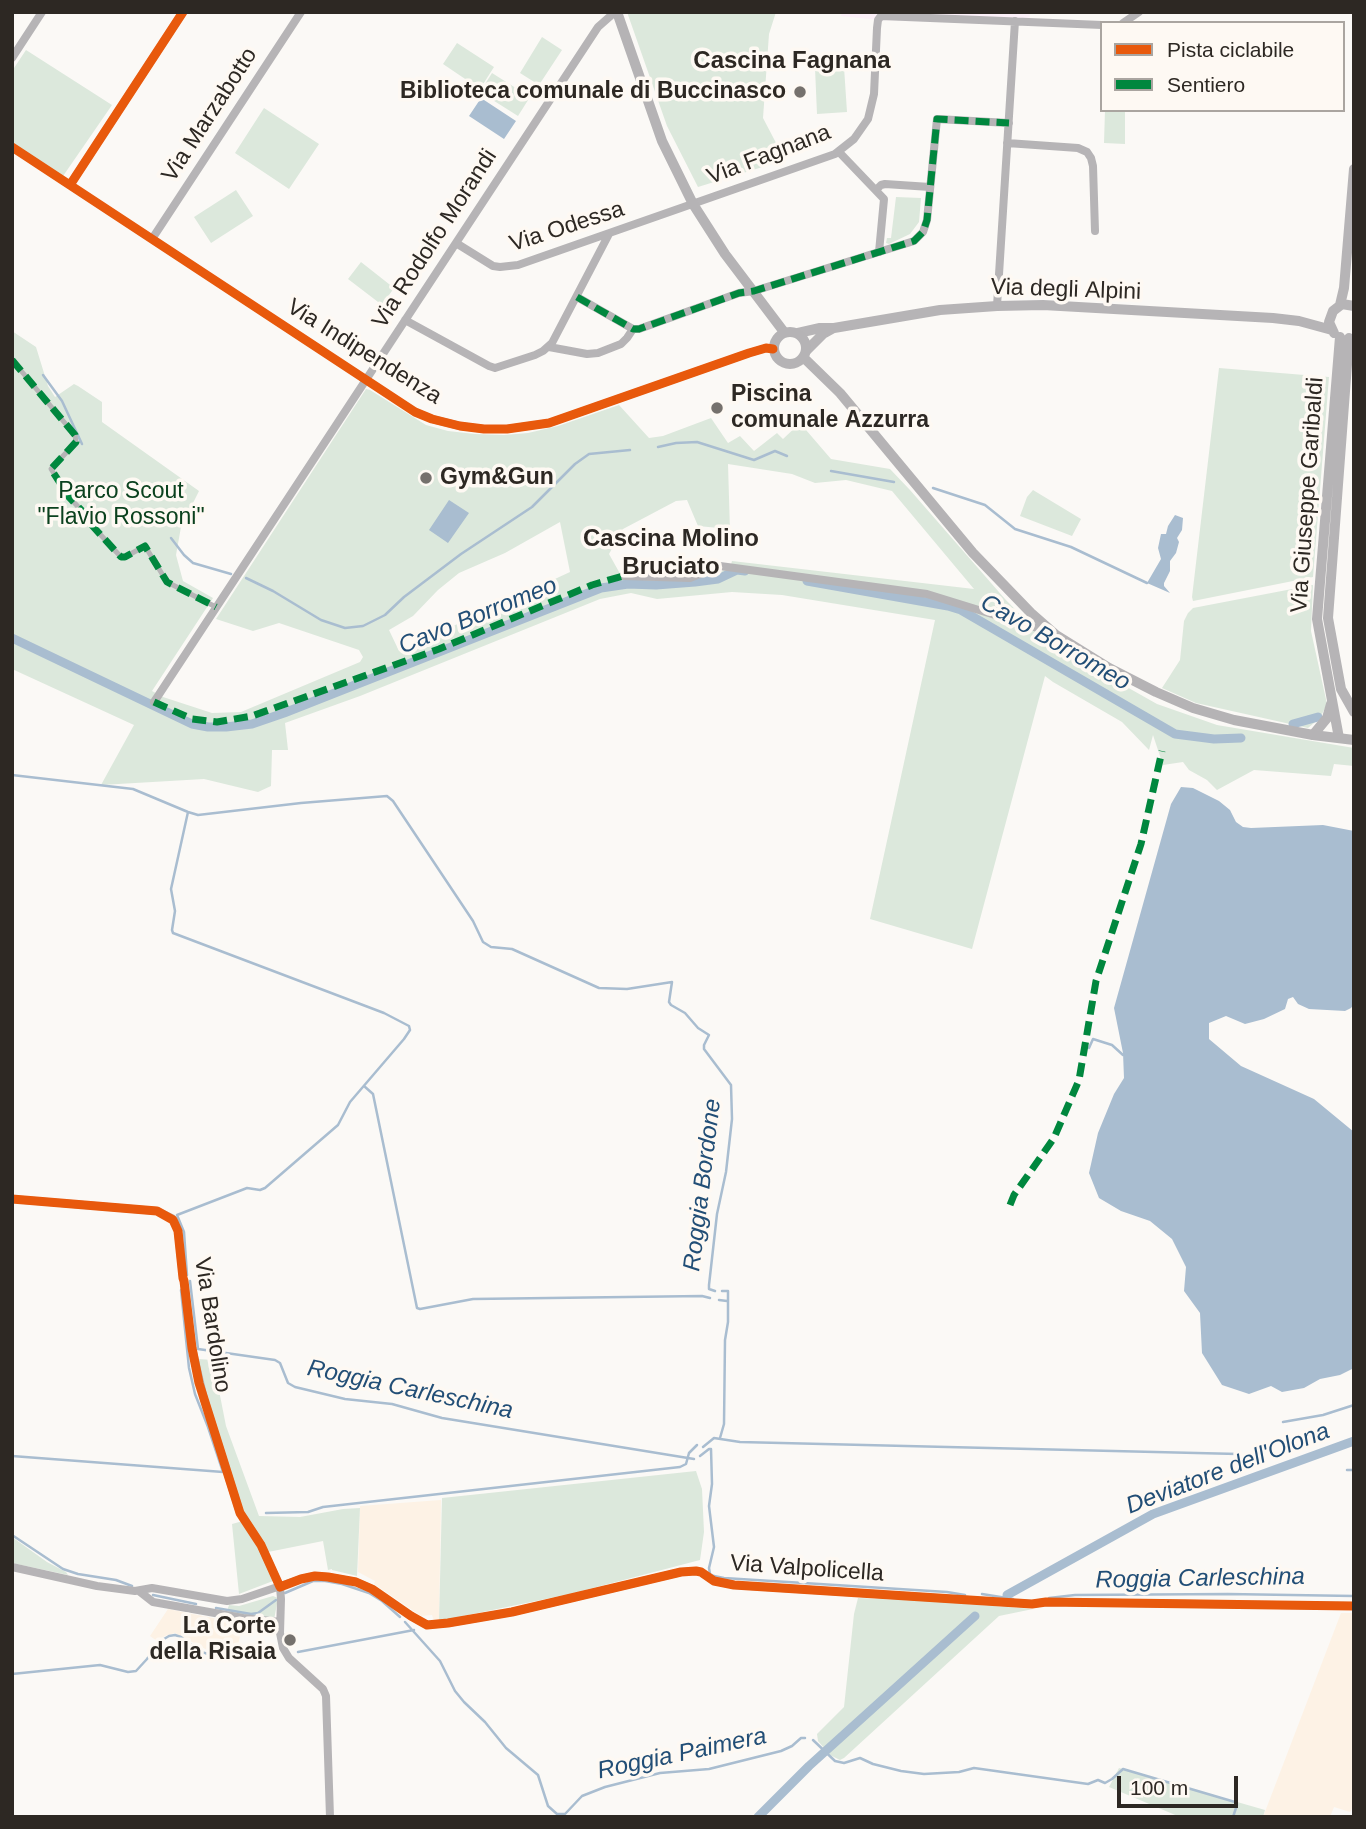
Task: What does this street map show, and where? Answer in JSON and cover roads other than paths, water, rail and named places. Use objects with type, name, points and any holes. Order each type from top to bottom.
[{"type":"main road","points":[[616,12],[662,141],[693,204],[725,254],[784,332]]},
{"type":"main road","points":[[805,354],[795,363],[788,364],[777,359],[773,349],[776,339],[784,332],[798,333],[804,340],[805,354],[973,553],[1056,635],[1109,668],[1193,708],[1234,720],[1313,735],[1349,737]]},
{"type":"street","points":[[13,57],[42,12]]},
{"type":"street","points":[[70,185],[183,12]]},
{"type":"street","name":"Via Marzabotto","points":[[152,239],[301,12]]},
{"type":"street","name":"Via Rodolfo Morandi","points":[[154,702],[598,27],[616,12]]},
{"type":"street","name":"Via Fagnana","points":[[693,204],[830,157],[854,139],[870,111],[877,28],[881,16],[1015,21]]},
{"type":"street","points":[[997,306],[1015,21],[1100,25]]},
{"type":"street","points":[[577,297],[633,329],[639,329],[739,293],[754,291],[914,241],[923,232],[927,220],[937,119],[1009,123]]},
{"type":"street","points":[[1007,143],[1078,148],[1087,152],[1093,166],[1095,231]]},
{"type":"street","name":"Via Indipendenza","points":[[12,147],[415,412],[432,419],[460,426],[507,429],[549,423],[749,353],[766,348],[773,349]]},
{"type":"street","points":[[839,152],[884,199],[879,252]]},
{"type":"street","points":[[1344,335],[1329,322],[1344,288],[1354,169]]},
{"type":"street","points":[[876,190],[885,184],[930,187]]},
{"type":"street","name":"Via Odessa","points":[[456,243],[493,266],[509,267],[693,204]]},
{"type":"street","points":[[405,320],[495,368],[536,355],[549,347],[609,234]]},
{"type":"street","name":"Via degli Alpini","points":[[798,333],[940,310],[997,306],[1043,305],[1299,321],[1318,318],[1347,304],[1354,306]]},
{"type":"street","name":"Via degli Alpini","points":[[1299,321],[1344,335]]},
{"type":"street","points":[[805,354],[823,334],[834,328]]},
{"type":"street","points":[[549,347],[587,354],[598,353],[621,344],[633,329]]},
{"type":"street","name":"Via Giuseppe Garibaldi","points":[[1344,335],[1317,619],[1332,700],[1349,737]]},
{"type":"street","name":"Via Giuseppe Garibaldi","points":[[1344,335],[1328,603],[1341,689],[1352,710],[1354,721]]},
{"type":"street","points":[[12,360],[75,435],[76,442],[51,469],[87,520],[121,557],[145,545],[167,582],[216,607]]},
{"type":"street","points":[[623,576],[690,578],[720,566],[928,594],[1056,635]]},
{"type":"street","points":[[1313,735],[1326,718],[1332,700]]},
{"type":"street","name":"Via Bardolino","points":[[12,1199],[157,1211],[173,1220],[178,1231],[192,1348],[199,1383],[240,1513],[261,1545],[280,1587],[280,1633],[283,1648],[289,1658],[323,1689],[326,1696],[330,1817]]},
{"type":"street","points":[[12,1567],[97,1586],[139,1591],[152,1588],[228,1601],[280,1587]]},
{"type":"street","name":"Via Valpolicella","points":[[280,1587],[315,1576],[356,1582],[372,1588],[427,1625],[512,1612],[691,1571],[701,1572],[714,1581],[734,1585],[1032,1604],[1354,1606]]},
{"type":"street","points":[[139,1591],[153,1602],[280,1622]]},
{"type":"water","points":[[481,98],[516,121],[504,139],[469,116]]},
{"type":"water","points":[[449,500],[469,513],[448,543],[429,530]]},
{"type":"water","points":[[1175,515],[1183,518],[1176,553],[1170,561],[1170,571],[1164,583],[1170,593],[1147,583],[1161,559],[1158,548],[1161,534],[1166,534]]},
{"type":"water","points":[[1181,787],[1193,788],[1219,801],[1243,827],[1323,825],[1354,831],[1354,1004],[1351,1008],[1345,1011],[1309,1009],[1298,1004],[1293,997],[1288,999],[1285,1009],[1264,1019],[1245,1024],[1226,1016],[1209,1023],[1209,1039],[1241,1066],[1314,1099],[1354,1132],[1354,1368],[1340,1375],[1320,1379],[1304,1388],[1282,1392],[1271,1386],[1249,1394],[1222,1385],[1202,1353],[1200,1313],[1184,1291],[1186,1267],[1172,1239],[1150,1221],[1121,1211],[1099,1198],[1089,1173],[1098,1133],[1114,1094],[1124,1078],[1123,1053],[1114,1008],[1171,804]]},
{"type":"waterway","points":[[43,375],[62,401],[82,444]]},
{"type":"waterway","points":[[658,447],[697,442],[754,460],[775,451],[787,456]]},
{"type":"waterway","points":[[246,578],[321,620],[345,628],[363,626],[385,615],[404,597],[461,554],[532,507],[575,464],[589,454],[630,450]]},
{"type":"waterway","points":[[831,471],[894,482]]},
{"type":"waterway","points":[[933,488],[985,505],[1015,529],[1071,547],[1147,583]]},
{"type":"waterway","points":[[171,538],[193,563],[231,574]]},
{"type":"waterway","name":"Cavo Borromeo","points":[[12,638],[192,724],[226,727],[252,724],[284,713],[601,588],[628,584],[695,582],[718,579],[737,570],[745,571]]},
{"type":"waterway","name":"Cavo Borromeo","points":[[807,581],[961,610],[1175,734],[1214,739],[1241,738]]},
{"type":"waterway","name":"Cavo Borromeo","points":[[1293,724],[1318,717]]},
{"type":"waterway","name":"Roggia Bordone","points":[[12,775],[133,789],[198,815],[387,796],[393,801],[473,921],[483,942],[491,947],[512,949],[599,988],[627,989],[672,982],[669,1002],[709,1035],[704,1049],[731,1085],[732,1119],[709,1285],[709,1289],[715,1291]]},
{"type":"waterway","points":[[187,1275],[184,1232],[177,1215],[247,1188],[265,1188],[338,1125],[350,1102],[410,1030],[409,1026],[384,1013],[173,933],[175,911],[171,889],[188,812]]},
{"type":"waterway","points":[[1089,1048],[1093,1039],[1112,1045],[1123,1055]]},
{"type":"waterway","points":[[364,1086],[373,1094],[417,1308],[473,1299],[710,1298]]},
{"type":"waterway","name":"Roggia Carleschina","points":[[190,1281],[198,1349],[275,1360],[280,1363],[288,1383],[295,1387],[345,1399],[392,1404],[442,1418],[694,1459]]},
{"type":"waterway","name":"Roggia Carleschina","points":[[12,1456],[223,1472],[195,1394],[189,1368],[181,1290]]},
{"type":"waterway","name":"Roggia Bordone","points":[[720,1438],[724,1424],[725,1340],[728,1322],[728,1291],[722,1291]]},
{"type":"waterway","points":[[719,1300],[727,1301]]},
{"type":"waterway","name":"Roggia Bordone","points":[[1283,1422],[1323,1415],[1354,1405]]},
{"type":"waterway","name":"Roggia Bordone","points":[[703,1447],[714,1438],[740,1442],[1238,1454]]},
{"type":"waterway","name":"Deviatore dell'Olona","points":[[1007,1595],[1153,1514],[1354,1441]]},
{"type":"waterway","points":[[266,1513],[308,1512],[323,1507],[680,1467],[686,1464],[689,1453],[697,1445]]},
{"type":"waterway","name":"Roggia Carleschina","points":[[700,1456],[711,1449],[712,1484],[709,1506],[714,1547],[710,1574],[724,1578],[965,1595]]},
{"type":"waterway","name":"Roggia Bordone","points":[[1347,1470],[1354,1470]]},
{"type":"waterway","name":"Roggia Paimera","points":[[12,1535],[63,1569],[132,1586]]},
{"type":"waterway","name":"Roggia Paimera","points":[[285,1593],[313,1581],[342,1584],[369,1593],[400,1617]]},
{"type":"waterway","name":"Roggia Carleschina","points":[[982,1594],[1013,1599]]},
{"type":"waterway","name":"Roggia Paimera","points":[[153,1595],[196,1604]]},
{"type":"waterway","name":"Roggia Carleschina","points":[[1049,1598],[1075,1595],[1354,1596]]},
{"type":"waterway","name":"Roggia Paimera","points":[[216,1608],[251,1614],[258,1613],[276,1600]]},
{"type":"waterway","name":"Deviatore dell'Olona","points":[[758,1817],[809,1766],[975,1616]]},
{"type":"waterway","name":"Roggia Paimera","points":[[405,1622],[440,1661],[455,1691],[464,1702],[506,1748],[538,1775],[548,1806],[557,1814],[565,1814],[582,1796],[605,1787],[660,1773],[709,1769],[781,1751],[805,1738]]},
{"type":"waterway","name":"Roggia Paimera","points":[[298,1652],[414,1630]]},
{"type":"waterway","name":"Roggia Paimera","points":[[12,1674],[100,1665],[128,1672],[136,1671],[159,1642],[175,1635],[201,1652],[212,1655],[229,1656],[276,1650]]},
{"type":"waterway","name":"Roggia Paimera","points":[[813,1740],[835,1761],[844,1763],[860,1758],[873,1764],[924,1774],[959,1772],[974,1768],[1088,1784],[1098,1780],[1105,1783],[1123,1769],[1235,1802],[1237,1805],[1233,1817]]},
{"type":"place","name":"Biblioteca comunale di Buccinasco","points":[[800,92]]},
{"type":"place","name":"Piscina comunale Azzurra","points":[[717,408]]},
{"type":"place","name":"Gym&Gun","points":[[426,478]]},
{"type":"place","name":"La Corte della Risaia","points":[[290,1640]]},
{"type":"district","name":"Cascina Fagnana","points":[[792,61]]},
{"type":"district","name":"Cascina Molino Bruciato","points":[[671,553]]},
{"type":"park label","name":"Parco Scout \"Flavio Rossoni\"","points":[[121,505]]}]
